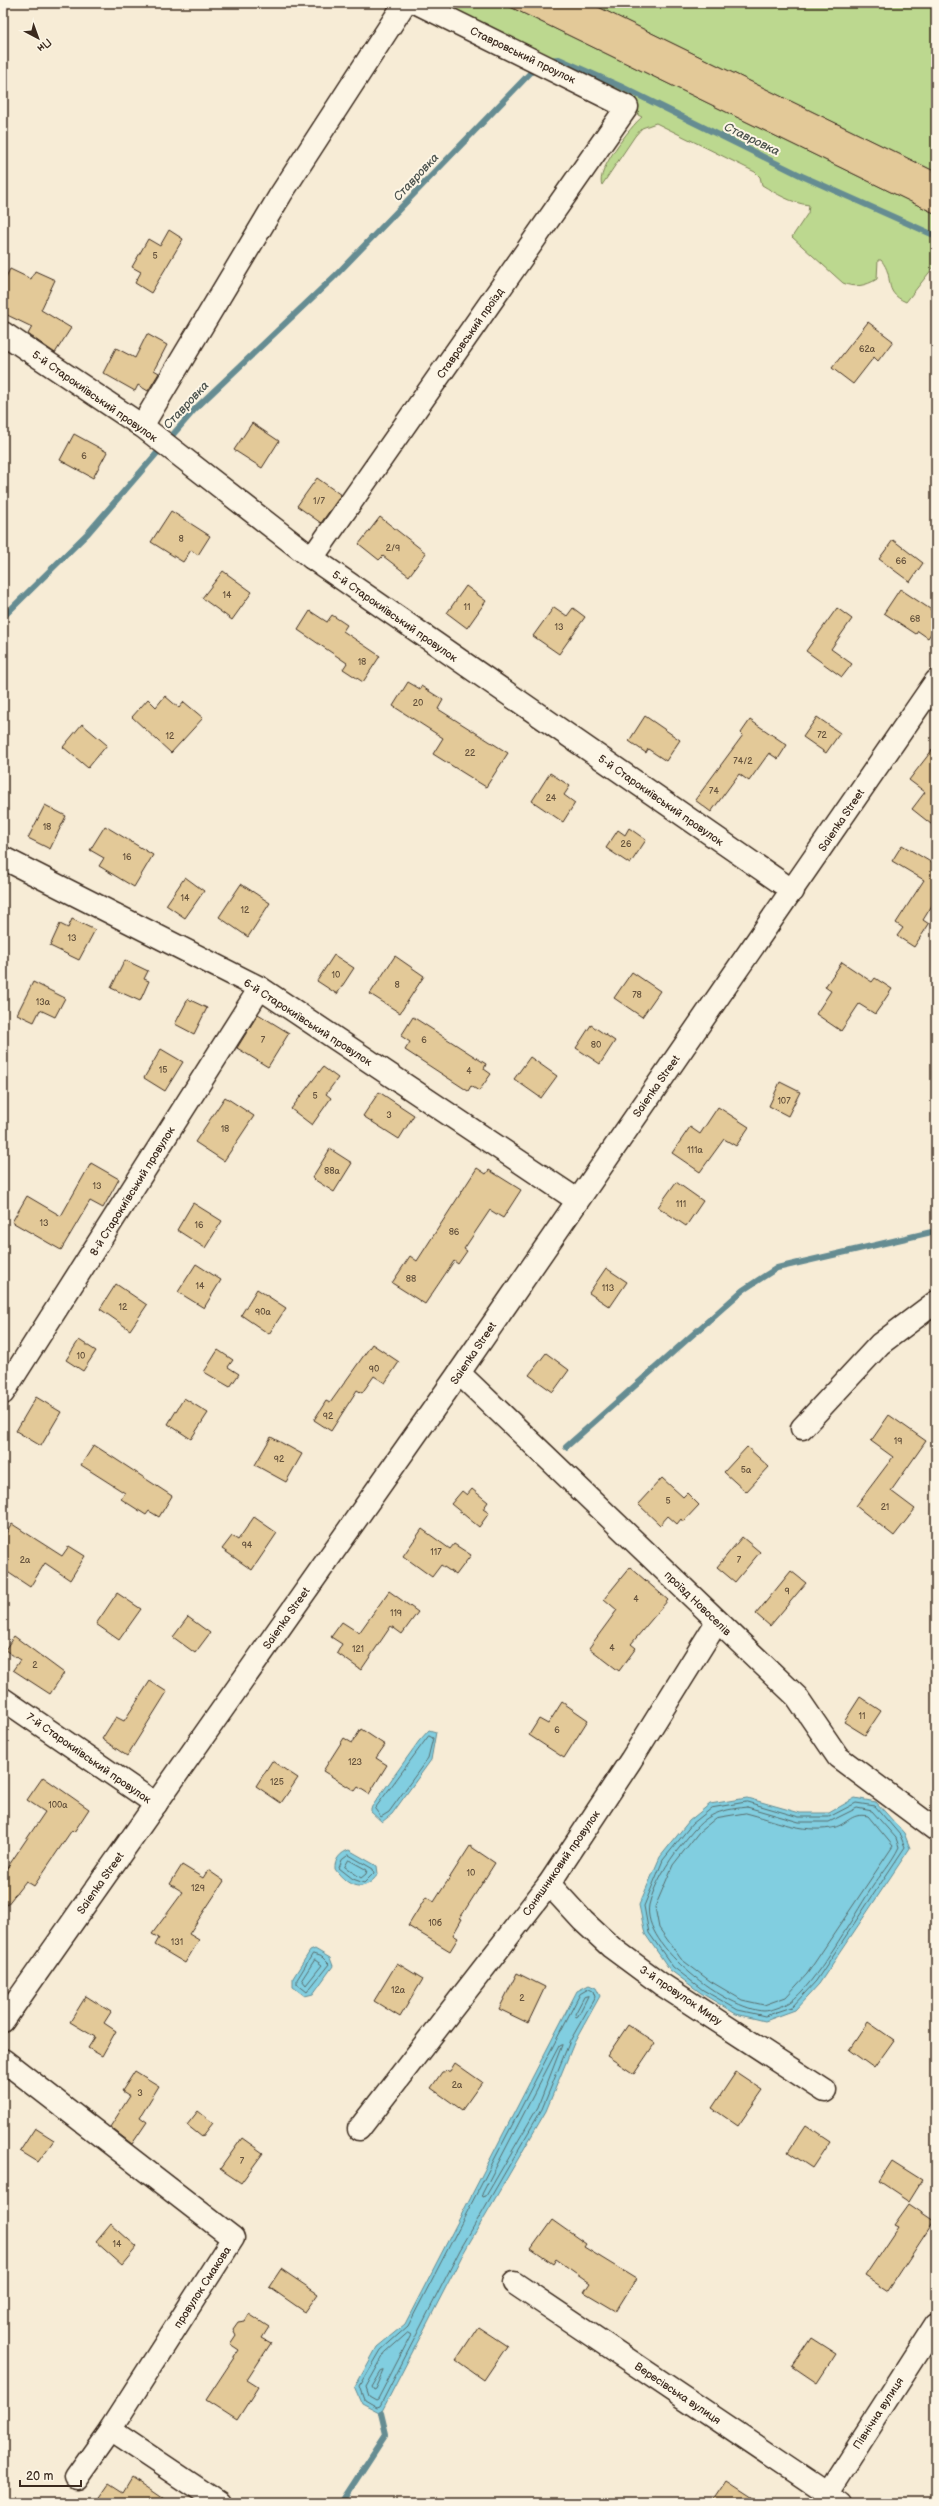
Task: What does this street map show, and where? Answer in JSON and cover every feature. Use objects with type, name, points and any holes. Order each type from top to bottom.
[{"type":"street","points":[[142,426],[181,364],[281,194],[405,3]]},
{"type":"street","name":"Ставровський проулок","points":[[418,3],[628,107]]},
{"type":"street","name":"Ставровський проїзд","points":[[312,558],[628,107]]},
{"type":"street","name":"5-й Старокиївський провулок","points":[[3,333],[142,426],[312,558],[792,891]]},
{"type":"street","name":"Saienka Street","points":[[3,2021],[459,1373],[936,681]]},
{"type":"street","name":"6-й Старокиївський провулок","points":[[3,858],[260,988],[577,1200]]},
{"type":"street","name":"8-й Старокиївський провулок","points":[[3,1393],[260,988]]},
{"type":"street","points":[[802,1428],[880,1344],[936,1302]]},
{"type":"street","name":"проїзд Новоселів","points":[[459,1373],[716,1622],[797,1697],[838,1757],[936,1830]]},
{"type":"street","name":"Соняшниковий провулок","points":[[359,2129],[549,1884],[631,1760],[716,1622]]},
{"type":"street","name":"7-й Старокиївський провулок","points":[[3,1699],[156,1804]]},
{"type":"street","name":"3-й провулок Миру","points":[[549,1884],[583,1921],[611,1947],[661,1984],[825,2091]]},
{"type":"street","name":"провулок Смакова","points":[[3,2060],[234,2238],[110,2430],[76,2478]]},
{"type":"street","name":"Вересівська вулиця","points":[[514,2283],[830,2500]]},
{"type":"street","name":"Північна вулиця","points":[[830,2500],[834,2481],[936,2324]]},
{"type":"street","points":[[110,2430],[219,2503]]},
{"type":"green space","points":[[440,3],[502,3],[936,214],[936,264],[906,302],[898,298],[891,289],[888,273],[881,260],[878,260],[877,279],[860,286],[847,285],[843,283],[792,237],[808,213],[809,205],[790,200],[779,195],[762,185],[760,177],[755,172],[656,123],[642,128],[635,136],[602,185],[601,179],[609,160],[623,139],[642,117],[638,115],[638,108]]},
{"type":"green space","points":[[590,3],[936,3],[936,172]]},
{"type":"water","points":[[429,1730],[436,1732],[431,1760],[392,1814],[382,1822],[371,1812],[371,1808],[419,1741]]},
{"type":"water","points":[[747,1798],[800,1813],[829,1813],[855,1798],[876,1802],[904,1833],[910,1848],[819,1984],[795,2010],[765,2021],[736,2014],[701,1993],[670,1970],[645,1934],[639,1905],[660,1857],[689,1821],[710,1804]]},
{"type":"water","points":[[349,1850],[377,1866],[378,1874],[367,1884],[356,1886],[351,1884],[335,1869],[339,1857]]},
{"type":"water","points":[[315,1949],[330,1958],[333,1966],[313,1994],[305,1996],[293,1987],[293,1978],[310,1951]]},
{"type":"water","points":[[589,1985],[596,1988],[600,1996],[574,2043],[546,2111],[464,2252],[381,2413],[362,2403],[355,2387],[377,2347],[405,2324],[577,1991]]},
{"type":"building","points":[[502,3],[590,3],[936,172],[936,214]]},
{"type":"building","points":[[169,230],[183,239],[151,293],[135,283],[141,272],[132,267],[148,239],[160,246]]},
{"type":"building","points":[[10,269],[31,279],[35,271],[55,280],[41,310],[71,328],[55,353],[28,334],[32,327],[3,313],[3,283]]},
{"type":"building","points":[[868,322],[893,341],[878,361],[874,357],[853,384],[832,368]]},
{"type":"building","points":[[147,334],[167,345],[154,370],[159,373],[148,391],[138,385],[135,391],[103,373],[116,348],[135,358]]},
{"type":"building","points":[[252,423],[279,441],[262,468],[234,450]]},
{"type":"building","points":[[74,434],[107,452],[93,478],[60,460]]},
{"type":"building","points":[[317,478],[341,495],[321,523],[297,506]]},
{"type":"building","points":[[171,511],[210,536],[198,555],[191,550],[183,562],[151,542]]},
{"type":"building","points":[[380,517],[426,553],[409,576],[383,556],[379,560],[359,544]]},
{"type":"building","points":[[893,540],[923,563],[910,582],[879,559]]},
{"type":"building","points":[[223,571],[252,592],[232,620],[202,598]]},
{"type":"building","points":[[466,586],[486,601],[467,628],[447,613]]},
{"type":"building","points":[[900,589],[936,613],[936,626],[928,638],[918,631],[916,634],[884,613]]},
{"type":"building","points":[[554,607],[567,616],[573,608],[585,617],[559,654],[533,636]]},
{"type":"building","points":[[837,608],[852,619],[831,649],[852,664],[842,677],[806,651]]},
{"type":"building","points":[[310,611],[327,622],[332,615],[347,625],[343,631],[380,656],[363,682],[343,669],[347,663],[298,630]]},
{"type":"building","points":[[408,682],[420,689],[421,686],[443,700],[438,709],[508,753],[486,787],[433,754],[443,738],[393,706]]},
{"type":"building","points":[[165,696],[179,708],[184,702],[203,718],[171,753],[132,717],[148,699],[156,707]]},
{"type":"building","points":[[645,716],[680,740],[666,761],[648,749],[646,753],[629,741]]},
{"type":"building","points":[[817,717],[840,733],[826,753],[803,737]]},
{"type":"building","points":[[750,720],[787,745],[778,759],[769,753],[749,781],[739,774],[711,812],[695,800],[743,735],[741,733]]},
{"type":"building","points":[[82,724],[107,745],[88,768],[63,747]]},
{"type":"building","points":[[936,745],[936,828],[912,809],[925,792],[909,780]]},
{"type":"building","points":[[550,773],[570,786],[564,795],[575,803],[563,822],[532,801]]},
{"type":"building","points":[[45,805],[66,816],[50,849],[28,838]]},
{"type":"building","points":[[105,826],[153,855],[134,887],[99,866],[104,858],[90,850]]},
{"type":"building","points":[[629,828],[646,840],[630,864],[606,848],[618,830],[625,835]]},
{"type":"building","points":[[902,845],[934,864],[936,861],[936,899],[923,920],[929,924],[914,947],[897,936],[903,928],[896,923],[924,880],[892,861]]},
{"type":"building","points":[[185,877],[204,891],[185,918],[166,905]]},
{"type":"building","points":[[241,884],[270,903],[248,937],[219,917]]},
{"type":"building","points":[[72,919],[95,930],[79,960],[50,946],[60,924],[68,928]]},
{"type":"building","points":[[334,955],[354,968],[337,994],[317,981]]},
{"type":"building","points":[[395,956],[424,976],[400,1013],[370,994]]},
{"type":"building","points":[[125,960],[148,971],[144,979],[149,981],[140,1001],[111,988]]},
{"type":"building","points":[[842,962],[872,982],[875,978],[892,989],[875,1014],[859,1004],[841,1031],[816,1014],[831,991],[825,987]]},
{"type":"building","points":[[632,972],[660,991],[642,1017],[614,998]]},
{"type":"building","points":[[33,982],[65,998],[55,1017],[40,1010],[34,1022],[17,1014]]},
{"type":"building","points":[[188,999],[207,1008],[194,1034],[175,1024]]},
{"type":"building","points":[[258,1014],[289,1033],[268,1067],[237,1048]]},
{"type":"building","points":[[413,1017],[486,1064],[484,1069],[491,1074],[479,1091],[471,1086],[468,1091],[405,1050],[410,1042],[401,1036]]},
{"type":"building","points":[[591,1025],[615,1041],[600,1064],[576,1048]]},
{"type":"building","points":[[161,1049],[183,1062],[165,1091],[144,1078]]},
{"type":"building","points":[[530,1057],[557,1076],[541,1098],[514,1079]]},
{"type":"building","points":[[323,1067],[338,1078],[326,1094],[331,1098],[312,1125],[291,1109]]},
{"type":"building","points":[[780,1082],[800,1092],[788,1116],[769,1106]]},
{"type":"building","points":[[379,1092],[414,1115],[399,1139],[363,1116]]},
{"type":"building","points":[[225,1097],[254,1116],[224,1161],[195,1142]]},
{"type":"building","points":[[718,1107],[749,1127],[736,1146],[724,1139],[700,1172],[672,1153],[690,1127],[700,1134]]},
{"type":"building","points":[[330,1149],[352,1163],[334,1192],[312,1178]]},
{"type":"building","points":[[91,1163],[119,1179],[103,1208],[90,1201],[61,1250],[12,1222],[27,1196],[61,1216]]},
{"type":"building","points":[[477,1168],[486,1174],[489,1170],[521,1190],[503,1218],[490,1210],[464,1249],[467,1251],[458,1264],[454,1261],[425,1304],[392,1283],[410,1256],[417,1261]]},
{"type":"building","points":[[676,1182],[703,1201],[686,1226],[658,1207]]},
{"type":"building","points":[[193,1203],[222,1221],[205,1248],[177,1230]]},
{"type":"building","points":[[196,1264],[221,1280],[204,1308],[178,1292]]},
{"type":"building","points":[[606,1268],[627,1282],[610,1307],[589,1293]]},
{"type":"building","points":[[116,1284],[147,1305],[130,1330],[100,1309]]},
{"type":"building","points":[[257,1289],[286,1308],[269,1334],[241,1315]]},
{"type":"building","points":[[79,1340],[96,1351],[83,1371],[66,1360]]},
{"type":"building","points":[[372,1344],[399,1362],[385,1383],[374,1376],[362,1393],[357,1390],[331,1431],[314,1420],[326,1401],[330,1403]]},
{"type":"building","points":[[218,1350],[233,1360],[228,1367],[239,1374],[230,1387],[204,1372]]},
{"type":"building","points":[[546,1353],[569,1370],[553,1392],[529,1375]]},
{"type":"building","points":[[36,1397],[61,1412],[41,1446],[16,1431]]},
{"type":"building","points":[[184,1398],[208,1413],[191,1439],[168,1424]]},
{"type":"building","points":[[889,1415],[926,1441],[891,1491],[915,1509],[894,1536],[856,1506],[893,1457],[871,1441]]},
{"type":"building","points":[[271,1437],[302,1454],[286,1482],[255,1465]]},
{"type":"building","points":[[94,1445],[172,1496],[159,1517],[149,1511],[146,1515],[121,1499],[125,1493],[81,1465]]},
{"type":"building","points":[[747,1447],[769,1467],[746,1492],[724,1472]]},
{"type":"building","points":[[662,1478],[683,1497],[687,1493],[699,1505],[683,1522],[681,1519],[677,1524],[668,1516],[660,1525],[638,1504]]},
{"type":"building","points":[[472,1489],[488,1502],[483,1509],[489,1513],[479,1527],[451,1504],[462,1491],[467,1495]]},
{"type":"building","points":[[254,1517],[277,1533],[252,1570],[222,1549],[232,1536],[238,1540]]},
{"type":"building","points":[[12,1524],[62,1556],[69,1546],[85,1556],[70,1580],[45,1563],[30,1587],[3,1569],[3,1538]]},
{"type":"building","points":[[422,1529],[450,1549],[454,1544],[471,1555],[456,1575],[441,1565],[432,1577],[403,1556]]},
{"type":"building","points":[[742,1537],[760,1552],[735,1582],[717,1567]]},
{"type":"building","points":[[630,1567],[668,1600],[631,1644],[636,1648],[619,1671],[589,1648],[617,1610],[604,1599]]},
{"type":"building","points":[[791,1571],[806,1583],[770,1626],[756,1614]]},
{"type":"building","points":[[389,1591],[418,1612],[402,1634],[391,1626],[361,1670],[337,1653],[342,1644],[331,1637],[342,1622],[359,1633]]},
{"type":"building","points":[[117,1593],[141,1609],[119,1640],[96,1624]]},
{"type":"building","points":[[188,1617],[210,1633],[195,1653],[173,1637]]},
{"type":"building","points":[[14,1636],[64,1673],[50,1694],[13,1670],[20,1660],[5,1650]]},
{"type":"building","points":[[150,1681],[167,1692],[127,1756],[102,1739],[116,1717],[124,1721]]},
{"type":"building","points":[[860,1697],[881,1711],[865,1735],[844,1722]]},
{"type":"building","points":[[562,1702],[588,1720],[564,1758],[529,1735],[539,1719],[548,1724]]},
{"type":"building","points":[[361,1729],[385,1745],[376,1758],[387,1765],[369,1794],[358,1787],[355,1791],[323,1771],[344,1738],[352,1743]]},
{"type":"building","points":[[272,1761],[298,1778],[281,1803],[256,1786]]},
{"type":"building","points":[[43,1777],[89,1809],[74,1832],[72,1830],[34,1886],[26,1881],[3,1910],[3,1874],[45,1812],[27,1800]]},
{"type":"building","points":[[470,1846],[495,1863],[460,1918],[462,1919],[453,1935],[458,1938],[450,1951],[408,1926],[426,1897],[434,1902]]},
{"type":"building","points":[[182,1865],[203,1878],[208,1870],[224,1881],[189,1934],[199,1940],[185,1963],[155,1945],[159,1938],[152,1934],[183,1892],[170,1884]]},
{"type":"building","points":[[397,1963],[423,1979],[400,2017],[374,2001]]},
{"type":"building","points":[[517,1973],[545,1987],[528,2023],[499,2009]]},
{"type":"building","points":[[86,1996],[111,2012],[104,2023],[116,2031],[102,2056],[88,2048],[95,2037],[70,2022]]},
{"type":"building","points":[[868,2022],[894,2040],[874,2068],[849,2050]]},
{"type":"building","points":[[628,2025],[655,2043],[634,2074],[607,2056]]},
{"type":"building","points":[[455,2063],[482,2082],[462,2110],[431,2088],[442,2072],[450,2071]]},
{"type":"building","points":[[135,2071],[159,2086],[140,2117],[147,2122],[132,2144],[110,2127],[130,2096],[122,2091]]},
{"type":"building","points":[[736,2072],[763,2090],[738,2126],[712,2108]]},
{"type":"building","points":[[198,2111],[213,2123],[202,2137],[187,2125]]},
{"type":"building","points":[[806,2125],[830,2141],[812,2168],[788,2152]]},
{"type":"building","points":[[35,2128],[54,2140],[38,2162],[20,2151]]},
{"type":"building","points":[[242,2138],[263,2153],[241,2183],[220,2169]]},
{"type":"building","points":[[892,2161],[922,2180],[909,2201],[879,2181]]},
{"type":"building","points":[[909,2204],[934,2221],[888,2291],[865,2276],[898,2227],[894,2225]]},
{"type":"building","points":[[552,2220],[586,2244],[584,2247],[636,2279],[616,2311],[584,2292],[590,2283],[556,2259],[553,2264],[531,2249]]},
{"type":"building","points":[[111,2224],[137,2247],[122,2265],[96,2242]]},
{"type":"building","points":[[281,2269],[318,2294],[305,2312],[269,2287]]},
{"type":"building","points":[[249,2314],[269,2327],[262,2338],[271,2343],[247,2380],[258,2387],[237,2420],[206,2400],[239,2350],[230,2344],[236,2335],[233,2329],[238,2322],[245,2321]]},
{"type":"building","points":[[478,2327],[507,2346],[484,2380],[456,2360]]},
{"type":"building","points":[[811,2338],[836,2354],[817,2383],[792,2366]]},
{"type":"building","points":[[132,2477],[170,2503],[95,2503],[109,2483],[123,2492]]},
{"type":"building","points":[[727,2481],[761,2503],[712,2503]]},
{"type":"waterway","name":"Ставровка","points":[[547,60],[559,59],[620,86],[802,176],[936,236]]},
{"type":"waterway","name":"Ставровка","points":[[3,617],[88,533],[195,409],[335,276],[536,67]]},
{"type":"waterway","points":[[566,1447],[743,1290],[777,1268],[936,1231]]},
{"type":"waterway","points":[[341,2503],[386,2434],[381,2413]]}]
